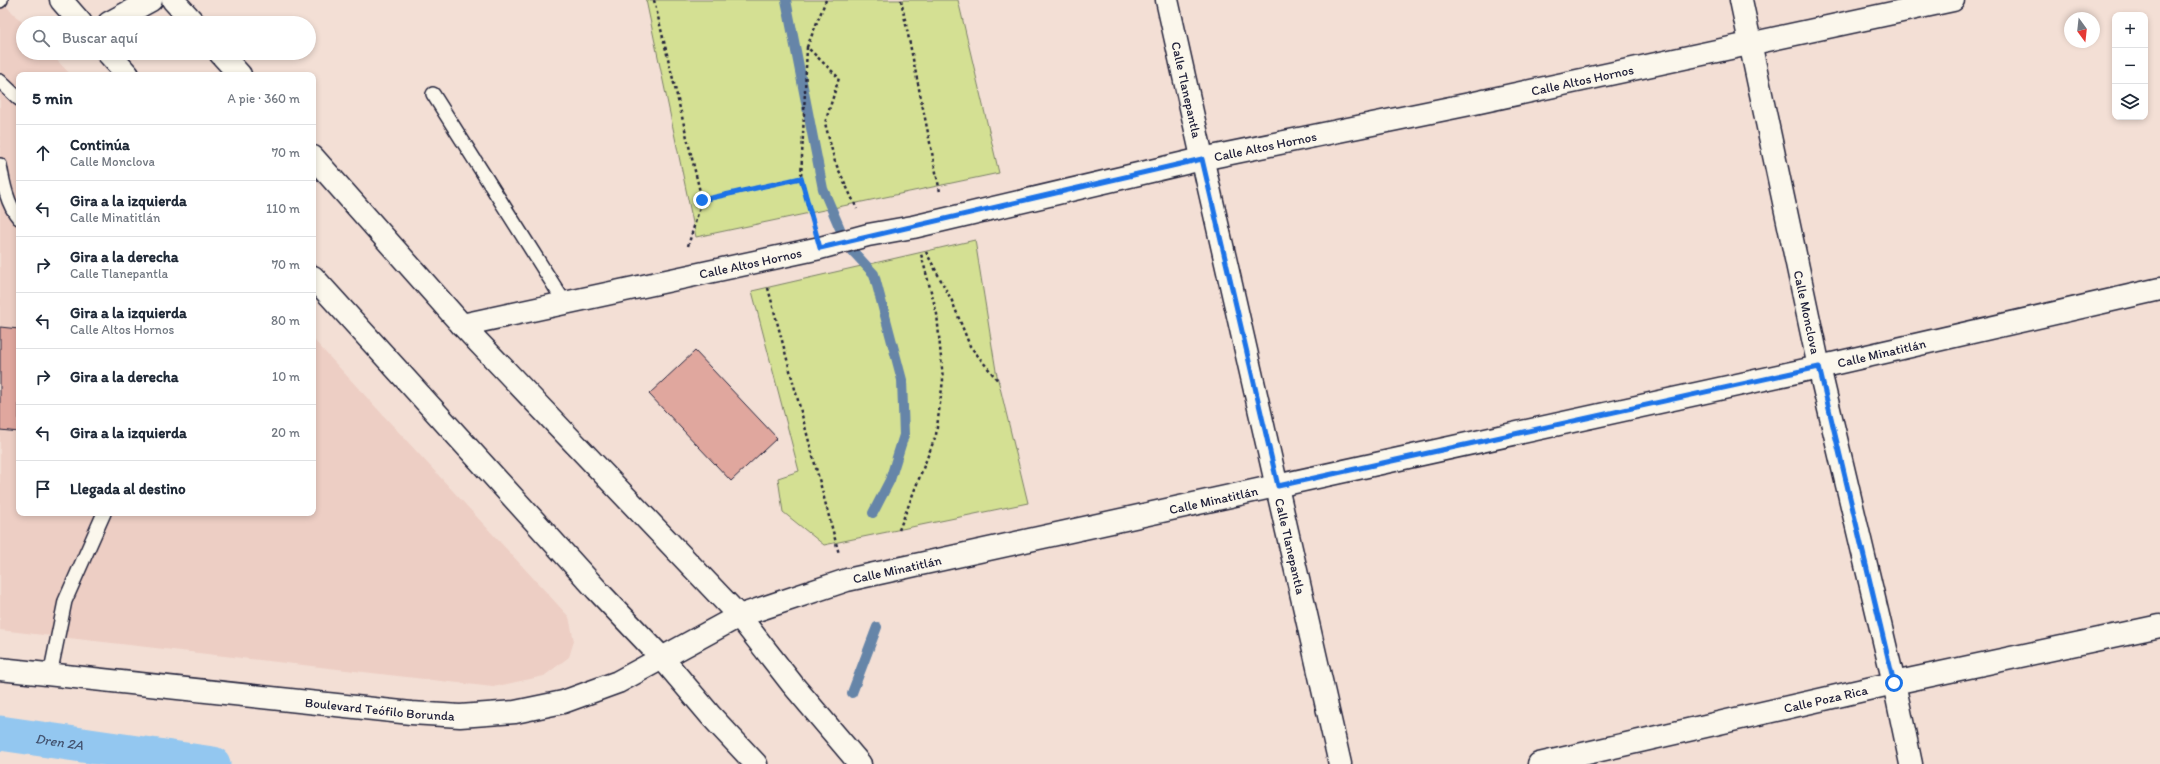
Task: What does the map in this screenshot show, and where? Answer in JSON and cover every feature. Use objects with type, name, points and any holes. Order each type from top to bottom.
[{"type":"main road","points":[[60,0],[75,16]]},
{"type":"main road","points":[[122,16],[151,0]]},
{"type":"main road","points":[[173,0],[188,16]]},
{"type":"main road","name":"Calle Tlanepantla","points":[[1168,0],[1202,159],[1278,486],[1340,764]]},
{"type":"main road","name":"Calle Monclova","points":[[1741,0],[1819,367],[1894,683],[1911,764]]},
{"type":"main road","name":"Calle Altos Hornos","points":[[462,326],[820,248],[868,235],[913,227],[1202,159],[1470,104],[1953,0]]},
{"type":"main road","points":[[114,60],[125,72]]},
{"type":"main road","points":[[226,60],[237,72]]},
{"type":"main road","points":[[316,160],[462,326],[739,616],[860,764]]},
{"type":"main road","points":[[316,280],[597,590],[662,658],[711,716],[749,757]]},
{"type":"main road","name":"Calle Minatitlán","points":[[739,616],[846,580],[1819,367],[2160,289]]},
{"type":"main road","name":"Boulevard Teófilo Borunda","points":[[0,669],[411,713],[460,716],[515,712],[563,702],[618,682],[739,616]]},
{"type":"main road","name":"Calle Poza Rica","points":[[1539,764],[1894,683],[2160,626]]},
{"type":"lane","points":[[0,81],[16,96]]},
{"type":"lane","points":[[433,94],[565,303]]},
{"type":"lane","points":[[0,165],[3,181],[16,215]]},
{"type":"lane","points":[[50,675],[65,601],[103,516]]},
{"type":"path","points":[[654,0],[702,200],[679,278]]},
{"type":"path","points":[[820,248],[801,178],[807,47],[826,0]]},
{"type":"path","points":[[901,0],[946,219]]},
{"type":"path","points":[[807,47],[839,78],[825,123],[835,162],[868,235]]},
{"type":"path","points":[[702,200],[801,178]]},
{"type":"path","points":[[913,227],[952,301],[970,346],[1000,382]]},
{"type":"path","points":[[899,530],[936,435],[943,380],[937,314],[913,227]]},
{"type":"path","points":[[761,260],[846,580]]},
{"type":"shaded area","points":[[0,0],[16,16],[16,60],[57,60],[68,72],[16,72],[16,516],[316,516],[316,342],[569,617],[574,641],[569,657],[544,676],[493,687],[0,630]]},
{"type":"green space","points":[[646,0],[958,0],[999,173],[696,237]]},
{"type":"green space","points":[[975,240],[996,371],[1028,503],[824,545],[783,512],[778,478],[799,471],[752,291]]},
{"type":"building","points":[[0,327],[16,329],[16,432],[0,430]]},
{"type":"building","points":[[695,351],[777,438],[731,481],[649,394]]},
{"type":"waterway","points":[[786,0],[823,189],[847,245],[874,274],[902,380],[904,435],[890,480],[873,513]]},
{"type":"waterway","points":[[852,693],[877,627]]},
{"type":"waterway","name":"Dren 2A","points":[[0,733],[213,764]]},
{"type":"route","points":[[702,200],[801,178],[820,248],[868,235],[913,227],[1202,159],[1278,486],[1819,367],[1894,683]]}]
